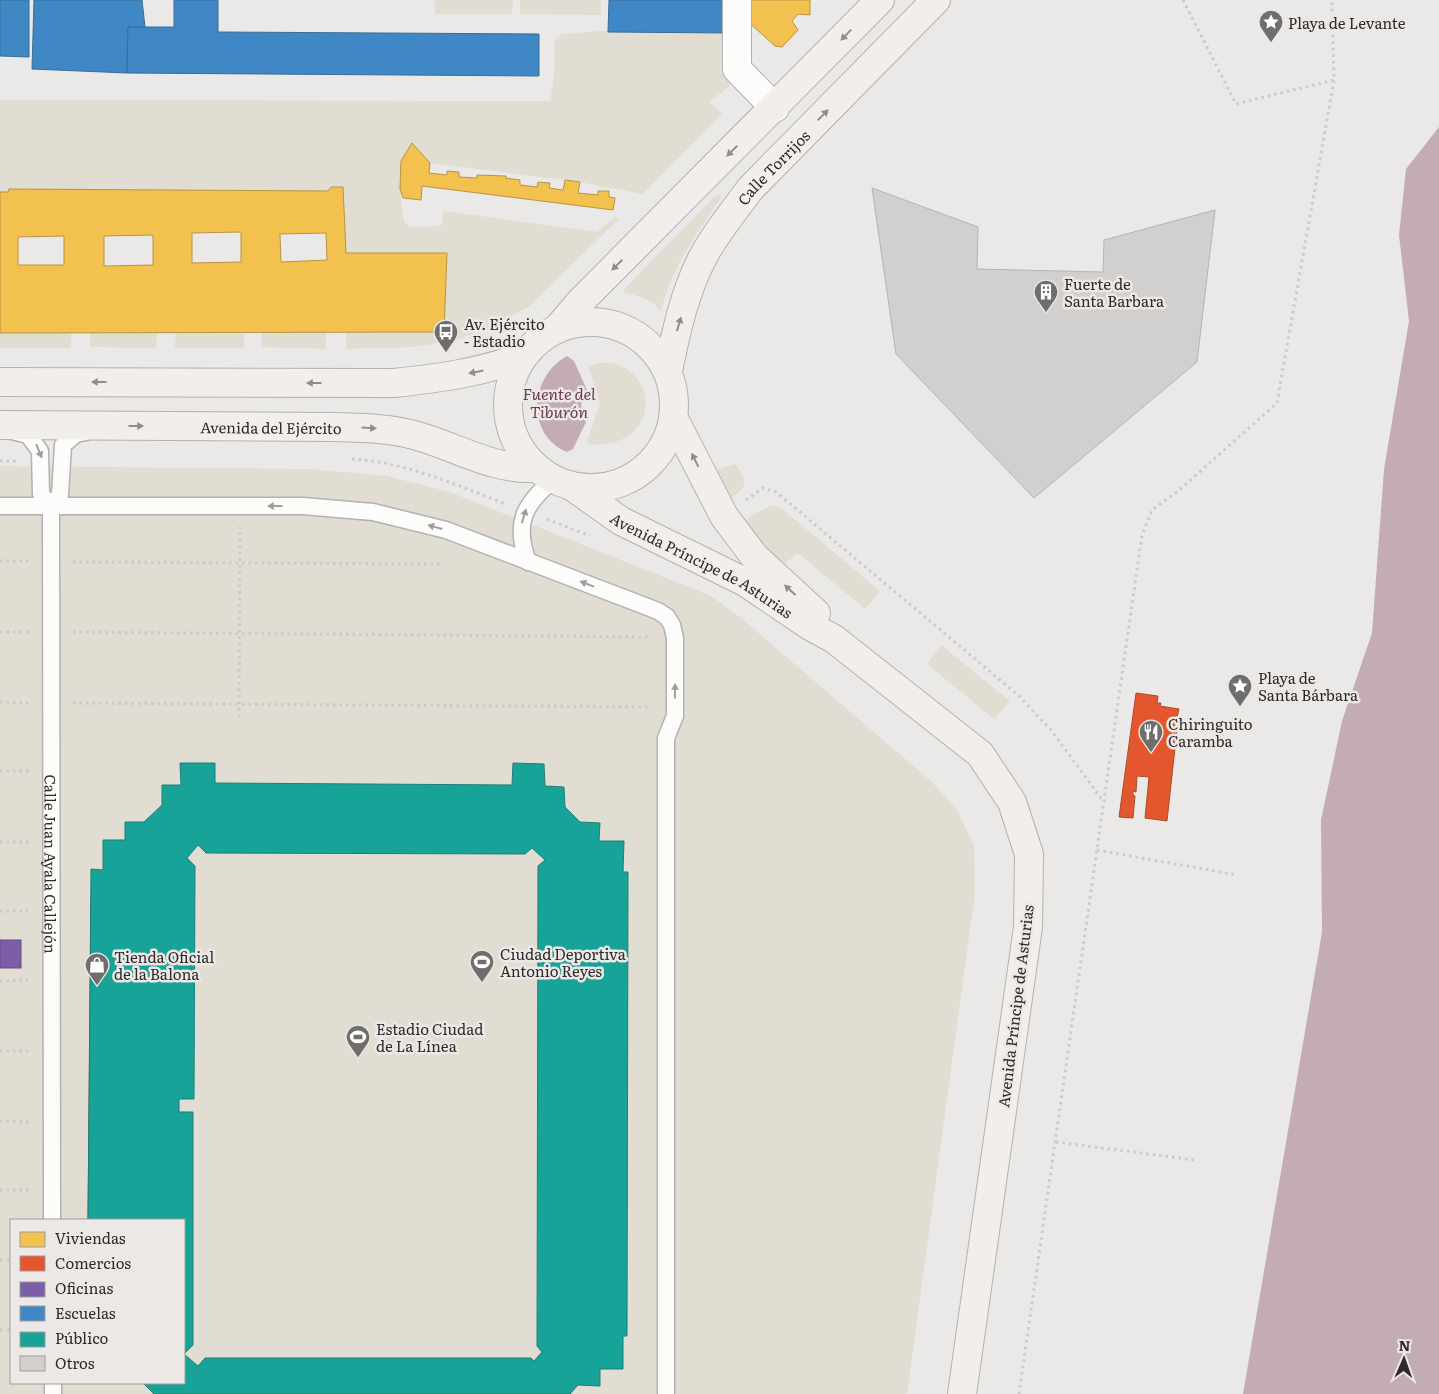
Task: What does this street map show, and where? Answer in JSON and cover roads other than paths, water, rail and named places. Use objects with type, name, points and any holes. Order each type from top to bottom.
[{"type":"main road","points":[[557,329],[580,302],[775,108],[880,0]]},
{"type":"main road","name":"Calle Torrijos","points":[[668,371],[688,292],[704,255],[731,215],[750,189],[936,0]]},
{"type":"main road","points":[[578,323],[605,323],[625,329],[640,338],[654,350],[668,371],[674,393],[674,419],[665,445],[651,463],[636,476],[618,484],[600,488],[554,478],[518,445],[511,431],[507,412],[512,376],[522,357],[538,340],[557,329],[578,323]]},
{"type":"main road","points":[[0,382],[394,383],[490,369],[522,357]]},
{"type":"main road","name":"Avenida Príncipe de Asturias","points":[[674,419],[724,516],[754,556],[818,615],[834,639]]},
{"type":"main road","name":"Avenida del Ejército","points":[[0,426],[387,429],[415,435],[494,464],[554,478]]},
{"type":"main road","name":"Avenida Príncipe de Asturias","points":[[554,478],[621,522],[745,582],[810,626],[834,639],[980,754],[1012,802],[1029,854],[1028,927],[962,1394]]},
{"type":"street","points":[[737,0],[737,69],[775,108]]},
{"type":"lane","points":[[0,426],[28,435],[35,442],[40,451],[42,461],[41,494],[51,506]]},
{"type":"lane","points":[[51,506],[60,495],[63,445],[76,434],[103,426]]},
{"type":"lane","points":[[528,562],[520,534],[522,520],[531,500],[554,478]]},
{"type":"lane","points":[[0,506],[336,508],[404,518],[446,530],[658,611],[667,617],[676,638],[675,707],[672,728],[666,738],[666,1394]]},
{"type":"lane","name":"Calle Juan Ayala Callejón","points":[[51,506],[52,1219]]},
{"type":"water","points":[[1439,127],[1439,1394],[1243,1394],[1322,932],[1321,820],[1342,721],[1372,633],[1384,469],[1409,321],[1399,235],[1406,169]]},
{"type":"water","name":"Fuente del Tiburón","points":[[567,356],[574,361],[587,390],[581,405],[586,422],[573,449],[567,452],[553,444],[544,432],[539,419],[537,405],[545,377],[555,365]]},
{"type":"place","name":"Playa de Levante","points":[[1271,43]]},
{"type":"place","name":"Fuerte de Santa Barbara","points":[[1046,313]]},
{"type":"place","name":"Av. Ejército - Estadio","points":[[446,353]]},
{"type":"place","name":"Playa de Santa Bárbara","points":[[1240,707]]},
{"type":"place","name":"Chiringuito Caramba","points":[[1151,753]]},
{"type":"place","name":"Ciudad Deportiva Antonio Reyes","points":[[482,983]]},
{"type":"place","name":"Tienda Oficial de la Balona","points":[[97,986]]},
{"type":"place","name":"Estadio Ciudad de La Línea","points":[[358,1058]]}]
